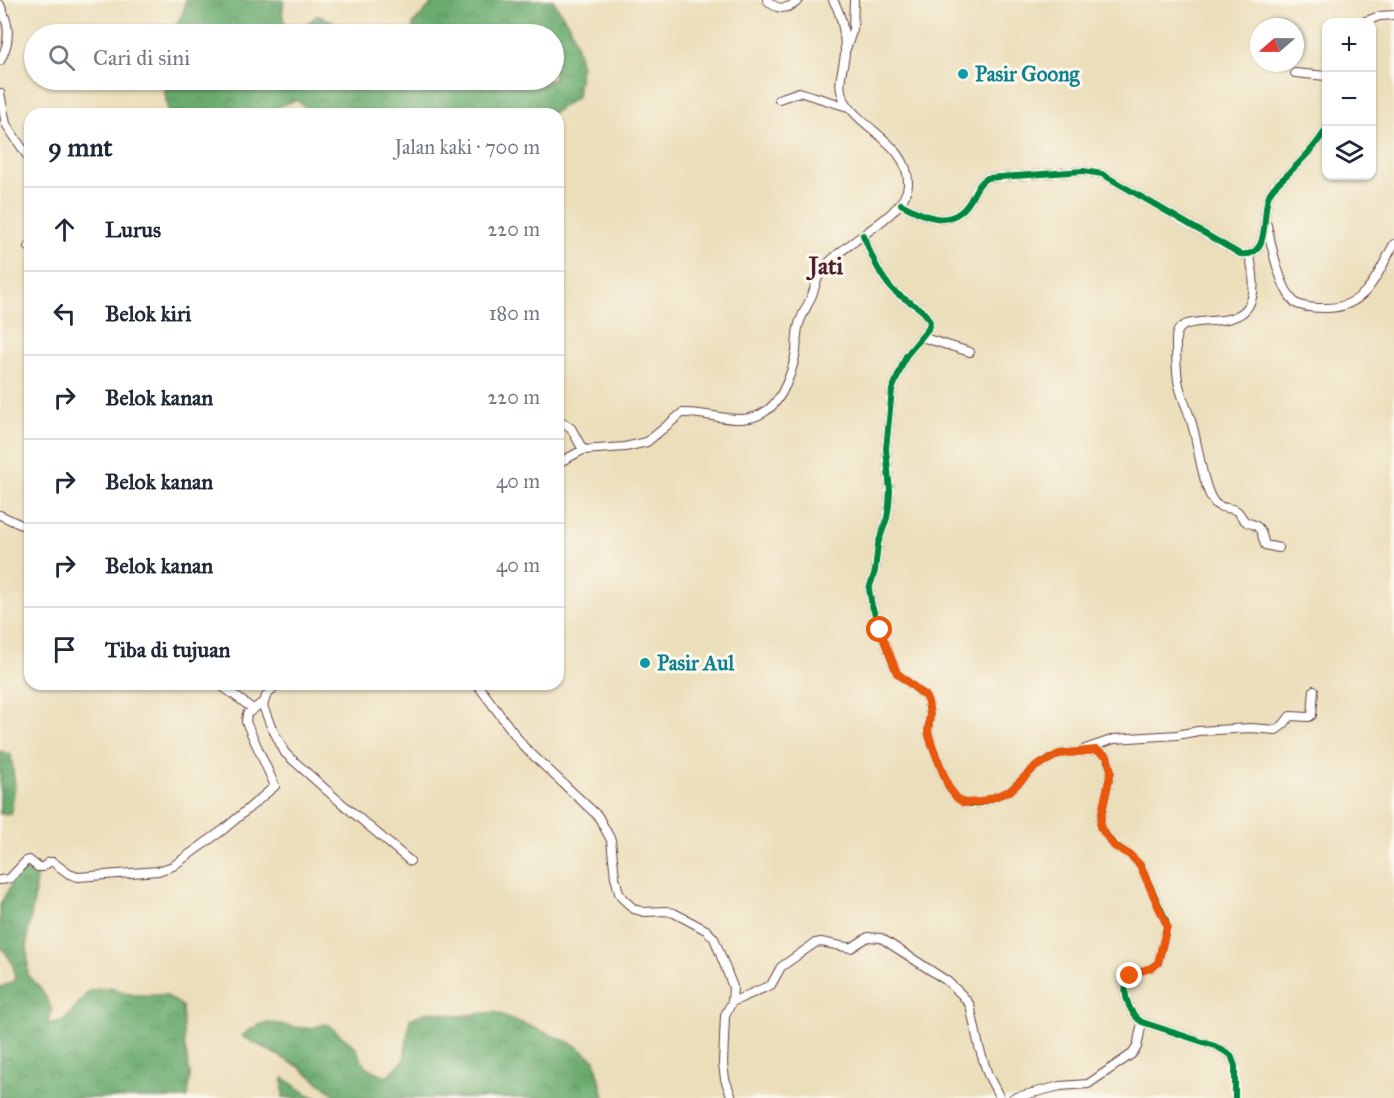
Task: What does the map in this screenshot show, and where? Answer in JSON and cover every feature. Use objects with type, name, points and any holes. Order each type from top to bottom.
[{"type":"street","points":[[767,0],[782,8],[790,7],[799,0]]},
{"type":"street","points":[[833,0],[842,22],[845,53]]},
{"type":"street","points":[[564,460],[583,450],[641,444],[652,439],[682,413],[744,420],[757,417],[770,409],[780,394],[792,365],[799,325],[820,274],[832,260],[901,204],[908,188],[908,173],[903,161],[895,150],[848,107],[840,90],[845,53],[853,29],[854,0]]},
{"type":"street","points":[[0,4],[6,17],[9,36],[0,61]]},
{"type":"street","points":[[1374,18],[1394,15]]},
{"type":"street","points":[[1295,74],[1322,76]]},
{"type":"street","points":[[779,99],[799,92],[848,107]]},
{"type":"street","points":[[0,93],[6,124],[24,151]]},
{"type":"street","points":[[901,204],[924,215],[943,218],[962,212],[980,184],[987,178],[1056,172],[1095,172],[1122,184],[1240,254],[1250,254],[1262,242],[1269,193],[1304,157],[1322,134]]},
{"type":"street","points":[[1266,220],[1278,268],[1287,291],[1295,303],[1309,307],[1342,307],[1362,297],[1379,274],[1394,244]]},
{"type":"street","points":[[863,235],[889,286],[928,317],[930,324],[906,356],[892,390],[886,449],[889,505],[869,589],[872,606],[890,657],[897,673],[925,696],[930,715],[928,732],[932,745],[949,788],[964,803],[981,802],[1010,791],[1035,767],[1051,757],[1080,752],[1102,752],[1109,760],[1111,771],[1100,827],[1114,846],[1130,855],[1140,865],[1167,926],[1158,963],[1130,976],[1126,987],[1128,1002],[1134,1014],[1142,1022],[1190,1036],[1226,1050],[1234,1060],[1235,1098]]},
{"type":"street","points":[[1250,254],[1254,285],[1246,309],[1237,317],[1192,323],[1178,329],[1176,340],[1178,378],[1196,437],[1205,482],[1213,501],[1220,507],[1237,511],[1245,522],[1254,525],[1263,534],[1264,545],[1279,548]]},
{"type":"street","points":[[921,337],[970,352]]},
{"type":"street","points":[[564,423],[571,428],[583,450]]},
{"type":"street","points":[[0,515],[24,526]]},
{"type":"street","points":[[227,690],[253,709]]},
{"type":"street","points":[[0,880],[9,879],[26,861],[30,860],[38,867],[53,862],[69,874],[78,877],[158,871],[188,858],[275,786],[247,727],[246,716],[273,690]]},
{"type":"street","points":[[481,690],[524,747],[598,816],[611,840],[615,877],[623,899],[634,909],[644,912],[674,913],[706,930],[714,938],[720,958],[732,980],[734,994],[725,1015],[723,1064],[725,1079],[732,1098]]},
{"type":"street","points":[[1080,752],[1114,739],[1251,728],[1276,730],[1290,716],[1312,716],[1314,690]]},
{"type":"street","points":[[263,702],[270,724],[285,753],[410,861]]},
{"type":"street","points":[[732,1002],[771,985],[782,968],[815,943],[821,942],[851,948],[868,938],[881,938],[947,981],[967,999],[988,1075],[1000,1098]]},
{"type":"street","points":[[1013,1098],[1060,1086],[1088,1084],[1132,1054],[1137,1047],[1142,1022]]},
{"type":"green space","points":[[185,0],[284,0],[282,14],[285,24],[177,24],[184,10]]},
{"type":"green space","points":[[435,0],[553,0],[572,30],[581,62],[577,97],[560,108],[307,108],[296,100],[276,108],[167,108],[165,90],[564,90],[564,24],[413,24]]},
{"type":"green space","points":[[318,15],[336,24],[306,24]]},
{"type":"green space","points":[[0,751],[11,755],[15,786],[11,813],[0,814]]},
{"type":"green space","points":[[37,865],[27,938],[28,976],[42,990],[52,1010],[47,1024],[65,1020],[89,991],[110,987],[133,995],[166,995],[182,1006],[184,1042],[190,1075],[188,1098],[0,1098],[0,987],[14,982],[15,977],[12,962],[0,946],[0,905],[17,874]]},
{"type":"green space","points":[[430,1011],[459,1016],[495,1012],[573,1044],[595,1060],[604,1098],[339,1098],[298,1066],[242,1036],[251,1029],[267,1023],[307,1028],[327,1024],[355,1047],[365,1066],[387,1077],[404,1060],[410,1019]]},
{"type":"green space","points":[[283,1078],[308,1094],[318,1098],[283,1098]]},
{"type":"cycle path","points":[[901,204],[919,213],[947,218],[963,210],[979,185],[987,178],[1083,171],[1102,174],[1240,254],[1250,254],[1257,249],[1264,233],[1270,192],[1322,135]]},
{"type":"cycle path","points":[[863,235],[887,283],[923,312],[930,322],[928,329],[906,356],[892,390],[886,449],[889,505],[869,589],[872,606],[890,657],[897,673],[925,696],[930,715],[928,732],[932,745],[949,788],[957,798],[965,803],[981,803],[1010,791],[1035,767],[1059,754],[1096,750],[1107,756],[1111,771],[1100,827],[1114,845],[1130,855],[1140,865],[1166,920],[1166,932],[1158,963],[1152,968],[1138,971],[1128,980],[1126,993],[1129,1007],[1142,1022],[1215,1046],[1231,1055],[1235,1066],[1235,1098]]},
{"type":"place","name":"Pasir Goong","points":[[963,74]]},
{"type":"place","name":"Pasir Aul","points":[[645,663]]},
{"type":"district","name":"Jati","points":[[826,266]]},
{"type":"route","points":[[880,630],[897,673],[925,696],[928,702],[930,710],[928,732],[932,745],[949,788],[964,803],[981,802],[1010,791],[1035,767],[1059,754],[1096,750],[1107,756],[1111,771],[1100,827],[1114,846],[1130,855],[1140,865],[1167,926],[1158,963],[1130,976]]}]
